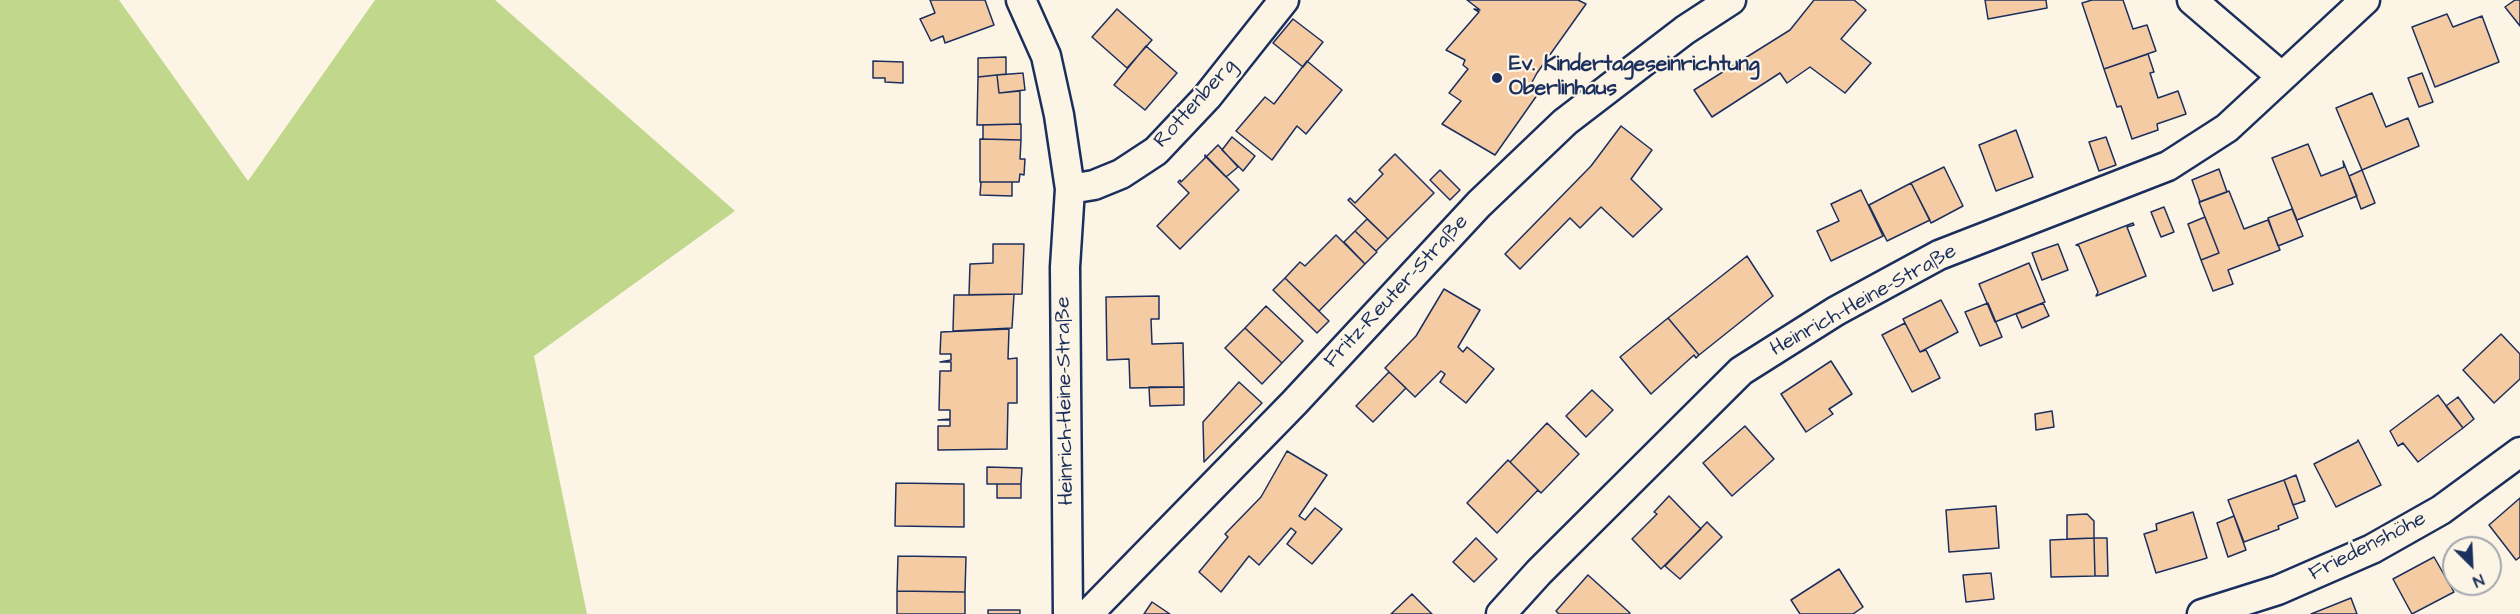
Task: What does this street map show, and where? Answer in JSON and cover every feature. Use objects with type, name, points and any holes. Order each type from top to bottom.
[{"type":"street","points":[[1022,0],[1046,56],[1059,116],[1070,189]]},
{"type":"street","name":"Rottenberg","points":[[1070,189],[1094,185],[1121,174],[1156,151],[1207,98],[1284,0]]},
{"type":"street","name":"Fritz-Reuter-Straße","points":[[1088,614],[1294,403],[1479,204],[1565,122],[1677,36],[1731,0]]},
{"type":"street","points":[[2192,0],[2282,77]]},
{"type":"street","name":"Heinrich-Heine-Straße","points":[[1502,614],[1555,556],[1741,371],[1836,311],[1939,255],[2168,166],[2227,128],[2365,0]]},
{"type":"street","name":"Heinrich-Heine-Straße","points":[[1068,614],[1065,267],[1070,189]]},
{"type":"street","name":"Friedenshöhe","points":[[2202,614],[2278,590],[2372,549],[2441,510],[2520,452]]},
{"type":"green space","points":[[0,0],[119,0],[248,181],[375,0],[495,0],[735,211],[534,356],[587,614],[0,614]]},
{"type":"building","points":[[930,0],[985,0],[994,25],[945,43],[943,36],[931,41],[920,19],[935,13]]},
{"type":"building","name":"Ev. Kindertageseinrichtung Oberlinhaus","points":[[1467,0],[1578,0],[1586,4],[1537,73],[1531,84],[1540,91],[1495,155],[1442,124],[1461,101],[1449,93],[1468,69],[1463,65],[1465,60],[1446,50],[1479,12],[1474,9],[1480,10]]},
{"type":"building","points":[[1814,0],[1854,0],[1866,10],[1841,39],[1871,63],[1845,93],[1810,67],[1787,83],[1780,73],[1712,117],[1694,90],[1790,30]]},
{"type":"building","points":[[1985,0],[2046,0],[2047,8],[1988,19]]},
{"type":"building","points":[[2092,0],[2123,0],[2133,29],[2147,25],[2156,51],[2104,69],[2082,3]]},
{"type":"building","points":[[2515,0],[2520,0],[2520,26],[2505,7]]},
{"type":"building","points":[[1117,9],[1152,40],[1127,68],[1092,37]]},
{"type":"building","points":[[2447,14],[2453,27],[2482,16],[2499,62],[2435,87],[2412,27]]},
{"type":"building","points":[[1293,19],[1323,42],[1303,67],[1273,43]]},
{"type":"building","points":[[1146,46],[1177,73],[1145,110],[1114,85]]},
{"type":"building","points":[[2148,54],[2154,72],[2150,73],[2158,98],[2178,91],[2186,114],[2157,124],[2158,130],[2132,139],[2121,106],[2117,107],[2104,69]]},
{"type":"building","points":[[1006,57],[1006,74],[978,77],[978,58]]},
{"type":"building","points":[[873,61],[903,62],[903,83],[885,82],[885,78],[873,78]]},
{"type":"building","points":[[1307,61],[1342,90],[1306,134],[1297,126],[1272,160],[1236,131],[1265,97],[1274,104]]},
{"type":"building","points":[[1023,73],[1025,90],[999,93],[997,75]]},
{"type":"building","points":[[2422,73],[2433,102],[2419,107],[2408,78]]},
{"type":"building","points":[[997,75],[999,93],[1020,91],[1020,124],[977,125],[978,77]]},
{"type":"building","points":[[2372,93],[2386,127],[2408,118],[2419,146],[2362,170],[2336,108]]},
{"type":"building","points":[[1021,124],[1021,140],[983,139],[983,125]]},
{"type":"building","points":[[1621,126],[1652,150],[1631,179],[1662,209],[1633,237],[1601,207],[1580,228],[1570,218],[1520,269],[1505,254],[1591,166]]},
{"type":"building","points":[[2016,130],[2033,177],[1996,191],[1979,145]]},
{"type":"building","points":[[1232,137],[1255,156],[1243,171],[1222,150]]},
{"type":"building","points":[[2106,137],[2116,165],[2099,171],[2089,142]]},
{"type":"building","points":[[980,139],[1021,140],[1020,159],[1025,159],[1024,175],[1020,174],[1019,182],[980,182]]},
{"type":"building","points":[[2308,144],[2321,176],[2344,167],[2343,161],[2357,196],[2297,220],[2272,158]]},
{"type":"building","points":[[1218,145],[1238,167],[1226,177],[1206,157]]},
{"type":"building","points":[[1395,154],[1434,193],[1388,239],[1348,200],[1350,198],[1355,203],[1383,174],[1379,170]]},
{"type":"building","points":[[1205,155],[1239,190],[1180,249],[1157,226],[1189,193],[1178,182],[1180,180],[1181,182],[1205,158]]},
{"type":"building","points":[[1944,167],[1963,206],[1931,223],[1911,183]]},
{"type":"building","points":[[2219,169],[2227,192],[2200,202],[2192,180]]},
{"type":"building","points":[[1440,170],[1460,190],[1450,200],[1430,180]]},
{"type":"building","points":[[2362,170],[2375,203],[2361,209],[2349,176]]},
{"type":"building","points":[[981,182],[1012,182],[1012,196],[980,195]]},
{"type":"building","points":[[1911,183],[1930,220],[1887,241],[1869,205]]},
{"type":"building","points":[[1861,190],[1883,236],[1831,261],[1817,231],[1839,221],[1831,204]]},
{"type":"building","points":[[2229,191],[2244,229],[2268,220],[2280,250],[2228,270],[2233,284],[2213,291],[2201,260],[2219,253],[2199,202]]},
{"type":"building","points":[[2164,207],[2174,232],[2161,237],[2151,212]]},
{"type":"building","points":[[2292,209],[2303,236],[2278,246],[2268,218]]},
{"type":"building","points":[[2205,217],[2219,253],[2201,260],[2188,224]]},
{"type":"building","points":[[1367,219],[1388,239],[1376,251],[1355,231]]},
{"type":"building","points":[[2133,223],[2134,225],[2127,227],[2146,276],[2096,296],[2098,292],[2079,246],[2076,245]]},
{"type":"building","points":[[1355,231],[1377,252],[1365,264],[1344,242]]},
{"type":"building","points":[[1336,235],[1365,264],[1319,311],[1285,278],[1300,262],[1305,266]]},
{"type":"building","points":[[993,244],[1024,244],[1022,294],[969,295],[970,264],[993,263]]},
{"type":"building","points":[[2058,244],[2068,270],[2042,280],[2032,253]]},
{"type":"building","points":[[1747,256],[1773,296],[1699,355],[1668,318]]},
{"type":"building","points":[[2029,263],[2045,302],[1995,322],[1979,284]]},
{"type":"building","points":[[1285,278],[1329,321],[1317,333],[1273,290]]},
{"type":"building","points":[[1444,289],[1480,310],[1458,347],[1463,352],[1467,347],[1494,369],[1466,403],[1440,382],[1445,374],[1441,371],[1415,397],[1385,368],[1416,336]]},
{"type":"building","points":[[1014,294],[1012,328],[953,331],[954,295]]},
{"type":"building","points":[[1159,296],[1159,319],[1151,319],[1152,344],[1183,343],[1184,387],[1130,388],[1129,359],[1107,360],[1106,297]]},
{"type":"building","points":[[1941,300],[1958,332],[1920,352],[1903,319]]},
{"type":"building","points":[[1988,303],[2002,337],[1980,346],[1965,312]]},
{"type":"building","points":[[2043,303],[2049,316],[2022,328],[2016,314]]},
{"type":"building","points":[[1266,306],[1303,341],[1282,363],[1245,328]]},
{"type":"building","points":[[1668,318],[1699,355],[1696,358],[1694,355],[1651,394],[1620,357]]},
{"type":"building","points":[[1905,323],[1920,352],[1926,350],[1940,378],[1912,392],[1882,335]]},
{"type":"building","points":[[1245,328],[1282,363],[1262,384],[1225,348]]},
{"type":"building","points":[[1009,329],[1008,359],[1017,358],[1017,403],[1008,403],[1007,449],[938,450],[938,426],[950,426],[950,420],[938,420],[950,419],[950,410],[939,410],[940,371],[951,371],[951,362],[940,362],[951,360],[951,354],[940,354],[941,332]]},
{"type":"building","points":[[2501,334],[2520,354],[2520,379],[2494,403],[2463,370]]},
{"type":"building","points":[[1831,361],[1852,394],[1829,409],[1833,414],[1806,432],[1781,394]]},
{"type":"building","points":[[1389,372],[1406,388],[1373,422],[1356,406]]},
{"type":"building","points":[[1239,382],[1262,403],[1204,462],[1203,422]]},
{"type":"building","points":[[1149,387],[1184,387],[1184,405],[1150,406]]},
{"type":"building","points":[[1592,390],[1613,410],[1586,437],[1566,416]]},
{"type":"building","points":[[2438,395],[2463,428],[2418,462],[2403,443],[2398,446],[2390,431]]},
{"type":"building","points":[[2458,397],[2474,419],[2463,428],[2446,406]]},
{"type":"building","points":[[2052,411],[2054,427],[2036,430],[2035,414]]},
{"type":"building","points":[[1547,423],[1579,454],[1541,493],[1510,462]]},
{"type":"building","points":[[1745,426],[1774,459],[1732,496],[1703,463]]},
{"type":"building","points":[[2358,440],[2381,485],[2336,507],[2314,464]]},
{"type":"building","points":[[1287,451],[1327,475],[1299,516],[1305,520],[1315,508],[1342,529],[1312,564],[1287,544],[1296,532],[1291,528],[1259,565],[1249,556],[1221,592],[1199,572],[1228,537],[1225,534],[1261,497]]},
{"type":"building","points":[[1508,460],[1538,490],[1497,533],[1467,503]]},
{"type":"building","points":[[987,467],[1022,468],[1021,484],[987,484]]},
{"type":"building","points":[[2296,475],[2305,501],[2293,505],[2284,480]]},
{"type":"building","points":[[2284,480],[2298,518],[2278,526],[2279,529],[2244,542],[2228,500]]},
{"type":"building","points":[[896,483],[964,484],[964,527],[895,526]]},
{"type":"building","points":[[997,484],[1021,484],[1021,498],[997,498]]},
{"type":"building","points":[[1669,496],[1701,529],[1661,569],[1632,539],[1657,514],[1654,512]]},
{"type":"building","points":[[2520,498],[2520,557],[2516,560],[2502,542],[2502,536],[2497,536],[2489,525]]},
{"type":"building","points":[[1996,506],[1999,548],[1949,552],[1946,510]]},
{"type":"building","points":[[2193,512],[2207,558],[2156,573],[2144,534],[2157,530],[2156,524]]},
{"type":"building","points":[[2087,514],[2094,521],[2094,538],[2067,539],[2067,515]]},
{"type":"building","points":[[2234,516],[2246,550],[2228,557],[2217,523]]},
{"type":"building","points":[[1707,522],[1722,537],[1680,579],[1665,566]]},
{"type":"building","points":[[1476,538],[1497,559],[1474,582],[1453,562]]},
{"type":"building","points":[[2094,538],[2107,538],[2108,576],[2095,576]]},
{"type":"building","points":[[2094,538],[2095,576],[2051,577],[2050,540]]},
{"type":"building","points":[[898,556],[966,557],[965,592],[897,591]]},
{"type":"building","points":[[2434,557],[2442,571],[2442,596],[2446,596],[2412,614],[2393,579]]},
{"type":"building","points":[[1839,569],[1863,607],[1853,614],[1800,614],[1791,600]]},
{"type":"building","points":[[1991,573],[1994,599],[1966,602],[1963,575]]},
{"type":"building","points":[[1588,575],[1630,613],[1559,614],[1556,611]]},
{"type":"building","points":[[897,591],[965,592],[965,614],[897,614]]},
{"type":"building","points":[[1412,594],[1432,614],[1391,614]]},
{"type":"building","points":[[2351,598],[2357,614],[2311,614]]},
{"type":"building","points":[[1152,602],[1170,614],[1144,614]]},
{"type":"building","points":[[988,610],[1020,610],[1020,614],[988,614]]},
{"type":"place","name":"Ev. Kindertageseinrichtung Oberlinhaus","points":[[1497,78]]}]
